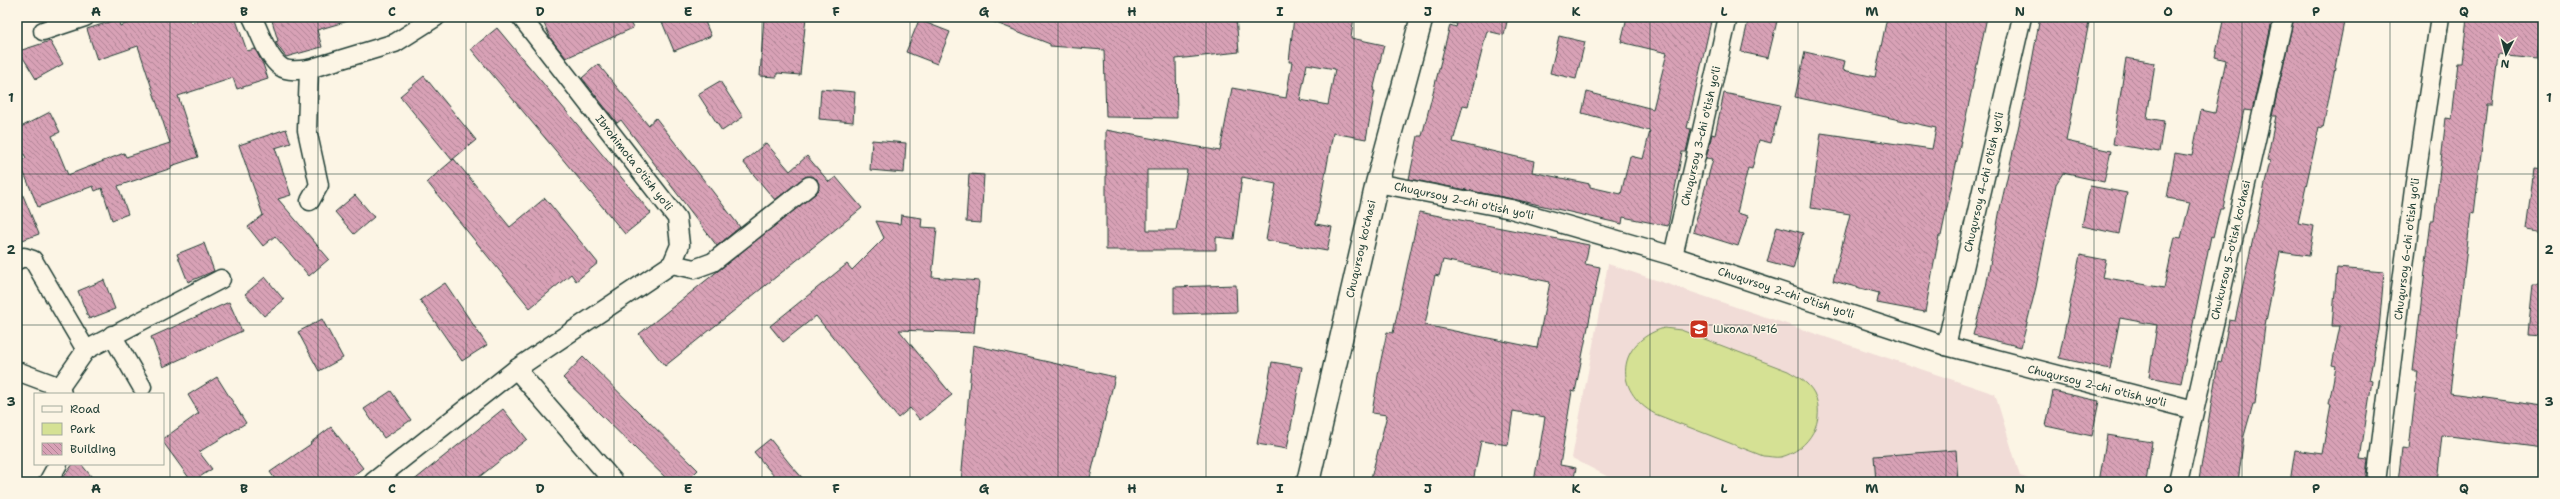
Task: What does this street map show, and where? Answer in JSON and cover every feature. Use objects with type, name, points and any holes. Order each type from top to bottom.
[{"type":"street","points":[[43,31],[85,17]]},
{"type":"street","points":[[252,17],[271,54],[281,67],[288,70],[309,69],[395,43],[436,17]]},
{"type":"street","name":"Ibrohimota o'tish yo'li","points":[[521,17],[677,218],[680,246],[672,264]]},
{"type":"street","name":"Chuqursoy ko'chasi","points":[[1308,482],[1377,184],[1422,17]]},
{"type":"street","name":"Chuqursoy 3-chi o'tish yo'li","points":[[1674,256],[1728,17]]},
{"type":"street","name":"Chuqursoy 4-chi o'tish yo'li","points":[[1946,346],[2022,17]]},
{"type":"street","name":"Chukursoy 5-o'tish ko'chasi","points":[[2178,482],[2284,17]]},
{"type":"street","name":"Chuqursoy 6-chi o'tish yo'li","points":[[2376,482],[2414,189],[2440,17]]},
{"type":"street","points":[[309,69],[307,130],[319,185],[310,201]]},
{"type":"street","name":"Chuqursoy 2-chi o'tish yo'li","points":[[1377,184],[1511,209],[1674,256],[1946,346],[2194,410]]},
{"type":"street","points":[[373,482],[516,369],[672,264],[694,269],[706,266],[809,186]]},
{"type":"street","points":[[17,260],[24,257],[34,260],[86,350]]},
{"type":"street","points":[[17,371],[61,391],[86,350],[221,279]]},
{"type":"street","points":[[112,335],[142,387]]},
{"type":"street","points":[[516,369],[614,482]]},
{"type":"street","points":[[48,482],[57,465]]},
{"type":"shaded area","name":"Школа №16","points":[[1608,264],[1995,394],[2020,476],[2039,482],[1618,482],[1572,458]]},
{"type":"green space","points":[[1664,328],[1681,330],[1788,371],[1802,380],[1814,393],[1818,413],[1817,423],[1807,441],[1800,448],[1781,457],[1763,456],[1655,414],[1641,404],[1632,392],[1627,380],[1626,367],[1629,355],[1637,344],[1648,335]]},
{"type":"building","points":[[146,17],[189,17],[191,23],[209,17],[235,17],[247,51],[255,49],[263,64],[268,79],[237,89],[233,78],[178,96],[198,157],[171,166],[172,168],[118,186],[128,214],[112,220],[102,188],[95,191],[93,186],[38,207],[19,161],[26,158],[17,141],[17,129],[50,112],[60,132],[52,136],[68,175],[124,153],[126,157],[170,143],[138,46],[97,60],[87,29],[118,19],[120,26]]},
{"type":"building","points":[[271,17],[347,17],[348,21],[317,30],[322,47],[286,57],[275,42],[278,41]]},
{"type":"building","points":[[541,17],[627,17],[633,28],[566,58],[551,39]]},
{"type":"building","points":[[660,17],[703,17],[711,36],[674,51]]},
{"type":"building","points":[[764,17],[806,17],[800,75],[777,73],[777,77],[760,76]]},
{"type":"building","points":[[981,17],[1236,17],[1239,52],[1176,59],[1177,118],[1106,117],[1104,50],[1050,46],[1050,44]]},
{"type":"building","points":[[1294,17],[1354,17],[1351,38],[1384,45],[1373,91],[1375,91],[1366,139],[1333,133],[1316,224],[1332,227],[1327,251],[1266,240],[1276,184],[1242,177],[1234,239],[1216,237],[1216,250],[1106,250],[1106,130],[1220,151],[1232,88],[1286,98],[1292,62],[1289,62]],"holes":[[[1307,64],[1335,69],[1328,105],[1300,100]],[[1147,170],[1187,170],[1176,230],[1147,230]]]},
{"type":"building","points":[[1453,17],[1508,17],[1504,35],[1487,31],[1468,106],[1463,105],[1453,142],[1534,161],[1532,172],[1590,184],[1590,187],[1621,194],[1630,156],[1643,159],[1650,131],[1582,113],[1587,92],[1653,109],[1667,53],[1621,42],[1627,17],[1712,17],[1687,128],[1691,129],[1686,152],[1682,152],[1668,226],[1623,217],[1622,224],[1513,199],[1409,179],[1418,136],[1422,136],[1450,25],[1456,27],[1457,24],[1452,23]]},
{"type":"building","points":[[1749,17],[1778,17],[1768,58],[1741,52]]},
{"type":"building","points":[[1887,17],[1987,17],[1941,236],[1939,236],[1925,312],[1877,303],[1879,293],[1833,281],[1850,214],[1811,208],[1821,133],[1932,149],[1936,128],[1795,97],[1805,52],[1845,61],[1843,70],[1875,77]]},
{"type":"building","points":[[2040,17],[2090,17],[2066,141],[2111,151],[2104,182],[2063,173],[2056,184],[2036,287],[2021,347],[1973,335],[1986,287],[2000,209],[2027,89]]},
{"type":"building","points":[[2224,17],[2273,17],[2252,111],[2244,110],[2223,208],[2220,208],[2213,237],[2211,236],[2181,383],[2149,377],[2157,325],[2120,318],[2110,369],[2059,358],[2080,255],[2106,260],[2102,277],[2164,288],[2175,237],[2181,238],[2190,202],[2167,198],[2175,153],[2192,156],[2201,110],[2215,113],[2226,60],[2215,57]]},
{"type":"building","points":[[2294,17],[2345,17],[2323,128],[2319,127],[2298,223],[2314,226],[2309,256],[2280,252],[2265,326],[2255,404],[2253,404],[2244,436],[2238,482],[2199,480],[2218,362],[2221,363],[2229,320],[2235,321],[2270,161],[2267,160],[2276,116],[2272,116]]},
{"type":"building","points":[[2467,17],[2542,17],[2537,59],[2498,55],[2492,104],[2487,104],[2474,214],[2471,213],[2450,393],[2543,406],[2543,448],[2442,435],[2437,482],[2398,482],[2402,448],[2409,449],[2418,371],[2413,371],[2431,221],[2434,221],[2446,118],[2452,119],[2458,63],[2462,63]]},
{"type":"building","points":[[919,20],[950,32],[937,64],[906,52]]},
{"type":"building","points":[[497,28],[651,213],[625,234],[471,49]]},
{"type":"building","points":[[1559,36],[1585,42],[1576,79],[1550,73]]},
{"type":"building","points":[[50,41],[63,64],[36,79],[19,51]]},
{"type":"building","points":[[2126,58],[2155,63],[2147,118],[2164,121],[2159,152],[2113,144]]},
{"type":"building","points":[[598,64],[648,125],[656,118],[740,227],[717,246],[621,120],[617,123],[582,78]]},
{"type":"building","points":[[424,76],[476,140],[452,160],[400,96]]},
{"type":"building","points":[[720,81],[743,117],[722,131],[698,94]]},
{"type":"building","points":[[821,89],[855,92],[853,122],[819,119]]},
{"type":"building","points":[[1724,93],[1780,105],[1771,143],[1759,140],[1752,169],[1748,168],[1737,213],[1748,216],[1738,246],[1693,232],[1713,159],[1706,158],[1712,134],[1715,135]]},
{"type":"building","points":[[286,129],[291,143],[275,148],[291,195],[278,199],[329,259],[309,276],[275,236],[263,246],[248,227],[263,215],[239,145]]},
{"type":"building","points":[[872,140],[906,143],[904,173],[870,170]]},
{"type":"building","points":[[766,143],[790,171],[807,156],[829,182],[836,177],[862,208],[665,366],[639,334],[819,190],[817,179],[807,176],[775,200],[743,162]]},
{"type":"building","points":[[454,159],[510,227],[545,198],[598,263],[576,281],[571,274],[530,308],[427,182]]},
{"type":"building","points":[[2534,169],[2543,170],[2543,232],[2526,229]]},
{"type":"building","points":[[969,174],[984,175],[981,223],[966,222]]},
{"type":"building","points":[[17,181],[39,234],[17,242]]},
{"type":"building","points":[[2090,186],[2127,193],[2119,234],[2082,226]]},
{"type":"building","points":[[355,195],[374,217],[354,234],[335,212]]},
{"type":"building","points":[[1419,212],[1589,245],[1585,264],[1600,267],[1575,392],[1572,391],[1560,465],[1576,468],[1573,482],[1534,482],[1545,417],[1513,411],[1508,445],[1481,441],[1473,482],[1370,482],[1387,415],[1372,413],[1387,332],[1393,333]],"holes":[[[1443,260],[1550,282],[1537,348],[1425,325],[1435,275],[1439,276]]]},
{"type":"building","points":[[901,215],[922,218],[921,227],[937,228],[932,277],[979,281],[974,333],[899,330],[952,395],[920,420],[910,408],[898,418],[816,316],[783,342],[770,326],[847,264],[852,270],[884,238],[876,221],[900,224]]},
{"type":"building","points":[[1777,226],[1803,233],[1793,269],[1767,262]]},
{"type":"building","points":[[204,243],[214,271],[188,282],[177,254]]},
{"type":"building","points":[[2337,268],[2384,272],[2379,330],[2369,380],[2372,381],[2360,459],[2368,460],[2365,482],[2290,482],[2295,450],[2322,454],[2336,366],[2332,365],[2340,326],[2332,326]]},
{"type":"building","points":[[265,277],[284,300],[264,316],[245,294]]},
{"type":"building","points":[[104,280],[115,309],[89,319],[78,291]]},
{"type":"building","points":[[445,283],[487,345],[462,361],[420,300]]},
{"type":"building","points":[[1236,285],[1237,312],[1174,314],[1174,287]]},
{"type":"building","points":[[2533,285],[2543,285],[2543,335],[2528,334]]},
{"type":"building","points":[[229,302],[242,331],[163,367],[151,337]]},
{"type":"building","points":[[322,319],[343,358],[319,371],[298,332]]},
{"type":"building","points":[[973,345],[1115,377],[1089,482],[961,482]]},
{"type":"building","points":[[583,357],[698,470],[686,482],[670,482],[563,378]]},
{"type":"building","points":[[1272,362],[1302,367],[1287,449],[1257,444]]},
{"type":"building","points":[[217,377],[246,423],[199,452],[212,469],[192,482],[164,443],[164,438],[199,413],[188,395]]},
{"type":"building","points":[[391,391],[411,420],[384,438],[364,409]]},
{"type":"building","points":[[2053,391],[2099,401],[2092,436],[2046,426]]},
{"type":"building","points":[[503,409],[527,439],[473,482],[412,482]]},
{"type":"building","points":[[331,427],[363,468],[345,482],[277,482],[270,472],[311,444],[310,443]]},
{"type":"building","points":[[2107,435],[2152,442],[2146,482],[2099,482]]},
{"type":"building","points":[[770,439],[806,482],[779,482],[754,452]]},
{"type":"building","points":[[1956,450],[1958,482],[1876,482],[1874,456]]},
{"type":"building","points":[[72,465],[82,465],[96,482],[60,482]]},
{"type":"place","name":"Школа №16","points":[[1699,329]]}]
